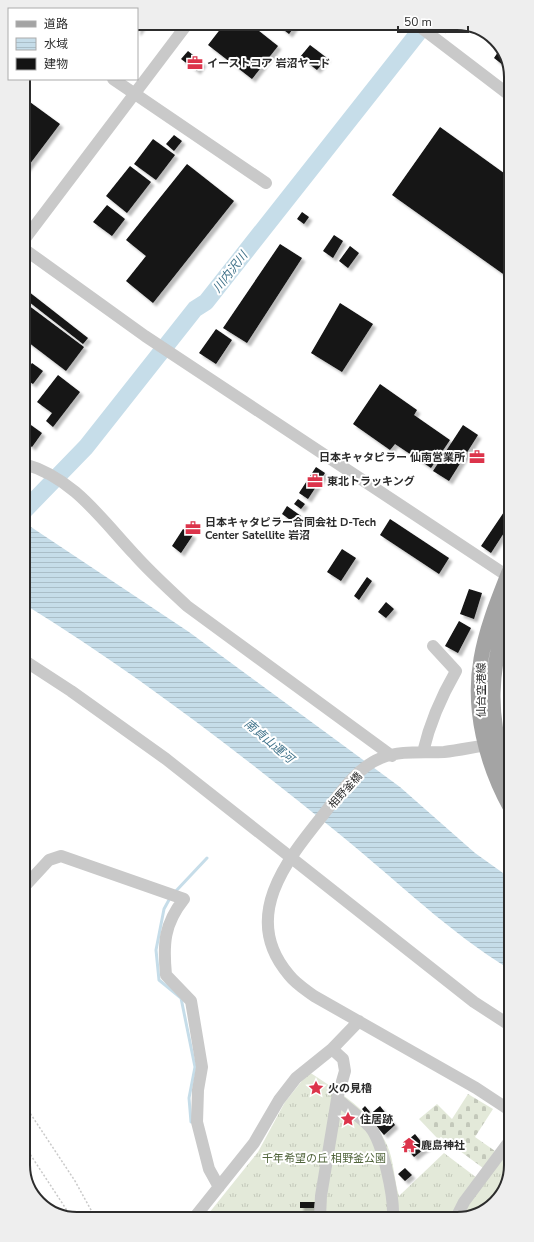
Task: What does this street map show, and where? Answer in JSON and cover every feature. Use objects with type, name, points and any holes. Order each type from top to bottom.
[{"type":"main road","name":"仙台空港線","points":[[504,588],[485,639],[481,660],[479,690],[481,722],[504,765]]},
{"type":"main road","name":"仙台空港線","points":[[504,629],[495,658],[492,689],[492,744],[499,786],[504,796]]},
{"type":"street","points":[[30,232],[183,30]]},
{"type":"street","points":[[424,30],[504,91]]},
{"type":"street","points":[[114,80],[266,183]]},
{"type":"street","points":[[30,253],[159,344],[504,572]]},
{"type":"street","points":[[30,466],[40,468],[69,486],[91,506],[154,576],[187,606],[386,757],[423,752],[445,752],[492,744]]},
{"type":"street","points":[[423,752],[431,722],[441,697],[456,671],[433,646]]},
{"type":"street","points":[[30,665],[71,691],[160,754],[290,859],[474,1002],[504,1021]]},
{"type":"street","name":"相野釜橋","points":[[386,757],[363,770],[347,785],[313,827],[290,859],[276,882],[271,896],[268,913],[269,934],[274,951],[285,970],[298,984],[314,996],[476,1088],[504,1106]]},
{"type":"street","points":[[30,881],[49,860],[61,856],[184,899],[177,908],[168,927],[164,946],[166,975],[191,1001],[202,1067],[198,1090],[197,1122],[210,1169],[219,1187]]},
{"type":"street","points":[[199,1212],[254,1143],[279,1100],[296,1078],[332,1049],[359,1021]]},
{"type":"street","points":[[320,1212],[321,1196],[337,1099],[345,1071],[343,1059],[332,1049]]},
{"type":"street","points":[[337,1099],[370,1128],[376,1138],[381,1151],[394,1206],[393,1212]]},
{"type":"street","points":[[459,1212],[464,1202],[504,1148]]},
{"type":"path","points":[[30,1113],[75,1181],[92,1212]]},
{"type":"path","points":[[30,1154],[67,1210]]},
{"type":"green space","name":"千年希望の丘 相野釜公園","points":[[309,1072],[354,1103],[373,1122],[387,1145],[393,1164],[399,1196],[444,1153],[477,1178],[504,1141],[504,1171],[499,1186],[490,1198],[483,1204],[466,1211],[457,1212],[210,1212],[258,1152],[285,1102]]},
{"type":"green space","points":[[468,1094],[493,1109],[475,1137],[495,1151],[483,1168],[441,1137],[438,1139],[419,1119],[437,1104],[452,1119]]},
{"type":"water","name":"南貞山運河","points":[[30,526],[189,632],[400,787],[475,853],[504,874],[504,966],[446,924],[343,837],[227,745],[147,686],[66,630],[30,608]]},
{"type":"building","points":[[220,30],[258,30],[278,46],[252,79],[208,45]]},
{"type":"building","points":[[284,30],[292,30],[289,34]]},
{"type":"building","points":[[310,45],[327,58],[317,70],[300,57]]},
{"type":"building","points":[[188,51],[203,63],[197,71],[181,59]]},
{"type":"building","points":[[497,53],[502,64],[494,58]]},
{"type":"building","points":[[30,102],[60,124],[30,164]]},
{"type":"building","points":[[440,127],[504,173],[504,275],[392,195]]},
{"type":"building","points":[[174,135],[182,141],[174,151],[166,144]]},
{"type":"building","points":[[153,139],[175,155],[156,180],[134,164]]},
{"type":"building","points":[[187,164],[234,201],[153,303],[126,281],[146,256],[126,240]]},
{"type":"building","points":[[130,166],[151,182],[127,213],[106,196]]},
{"type":"building","points":[[107,205],[125,219],[112,236],[93,222]]},
{"type":"building","points":[[302,212],[309,217],[304,224],[297,219]]},
{"type":"building","points":[[334,235],[343,241],[333,258],[323,251]]},
{"type":"building","points":[[280,244],[302,258],[247,343],[223,328]]},
{"type":"building","points":[[350,246],[359,253],[348,268],[339,261]]},
{"type":"building","points":[[30,293],[88,338],[83,344],[30,303]]},
{"type":"building","points":[[340,303],[373,324],[342,372],[311,353]]},
{"type":"building","points":[[30,306],[84,347],[66,371],[30,344]]},
{"type":"building","points":[[216,329],[232,340],[216,364],[199,353]]},
{"type":"building","points":[[32,363],[43,371],[33,384],[30,382],[30,366]]},
{"type":"building","points":[[58,375],[80,392],[53,427],[46,421],[52,413],[37,402]]},
{"type":"building","points":[[380,384],[417,410],[414,415],[450,440],[431,468],[395,444],[390,450],[353,424]]},
{"type":"building","points":[[30,424],[42,433],[32,447],[30,446]]},
{"type":"building","points":[[463,425],[478,435],[449,481],[433,471]]},
{"type":"building","points":[[316,467],[325,473],[308,499],[299,493]]},
{"type":"building","points":[[298,499],[305,504],[301,509],[294,504]]},
{"type":"building","points":[[287,506],[301,516],[296,524],[282,514]]},
{"type":"building","points":[[504,512],[504,533],[491,553],[481,546]]},
{"type":"building","points":[[390,519],[449,558],[439,574],[380,535]]},
{"type":"building","points":[[183,529],[193,535],[181,553],[172,546]]},
{"type":"building","points":[[342,549],[356,558],[341,581],[327,572]]},
{"type":"building","points":[[367,577],[372,581],[359,600],[354,596]]},
{"type":"building","points":[[469,589],[482,593],[474,619],[460,614]]},
{"type":"building","points":[[386,602],[394,609],[386,618],[378,612]]},
{"type":"building","points":[[459,621],[471,628],[458,653],[445,646]]},
{"type":"building","points":[[365,1106],[370,1112],[367,1115],[362,1109]]},
{"type":"building","points":[[380,1106],[395,1125],[384,1135],[368,1116]]},
{"type":"building","points":[[415,1134],[423,1144],[429,1140],[432,1143],[414,1157],[403,1144]]},
{"type":"building","points":[[405,1168],[412,1175],[405,1181],[398,1174]]},
{"type":"building","points":[[300,1202],[315,1202],[314,1208],[300,1208]]},
{"type":"waterway","name":"川内沢川","points":[[30,505],[86,447],[195,309],[206,302],[420,30]]},
{"type":"waterway","points":[[175,892],[207,858]]},
{"type":"waterway","points":[[170,898],[164,909],[156,950],[159,980],[181,998],[195,1067],[189,1098],[191,1122]]},
{"type":"place","name":"イーストコア 岩沼ヤード","points":[[195,63]]},
{"type":"place","name":"日本キャタピラー 仙南営業所","points":[[477,457]]},
{"type":"place","name":"東北トラッキング","points":[[315,481]]},
{"type":"place","name":"日本キャタピラー合同会社 D-Tech Center Satellite 岩沼","points":[[193,528]]},
{"type":"place","name":"火の見櫓","points":[[316,1088]]},
{"type":"place","name":"住居跡","points":[[348,1119]]},
{"type":"place","name":"鹿島神社","points":[[409,1145]]}]
